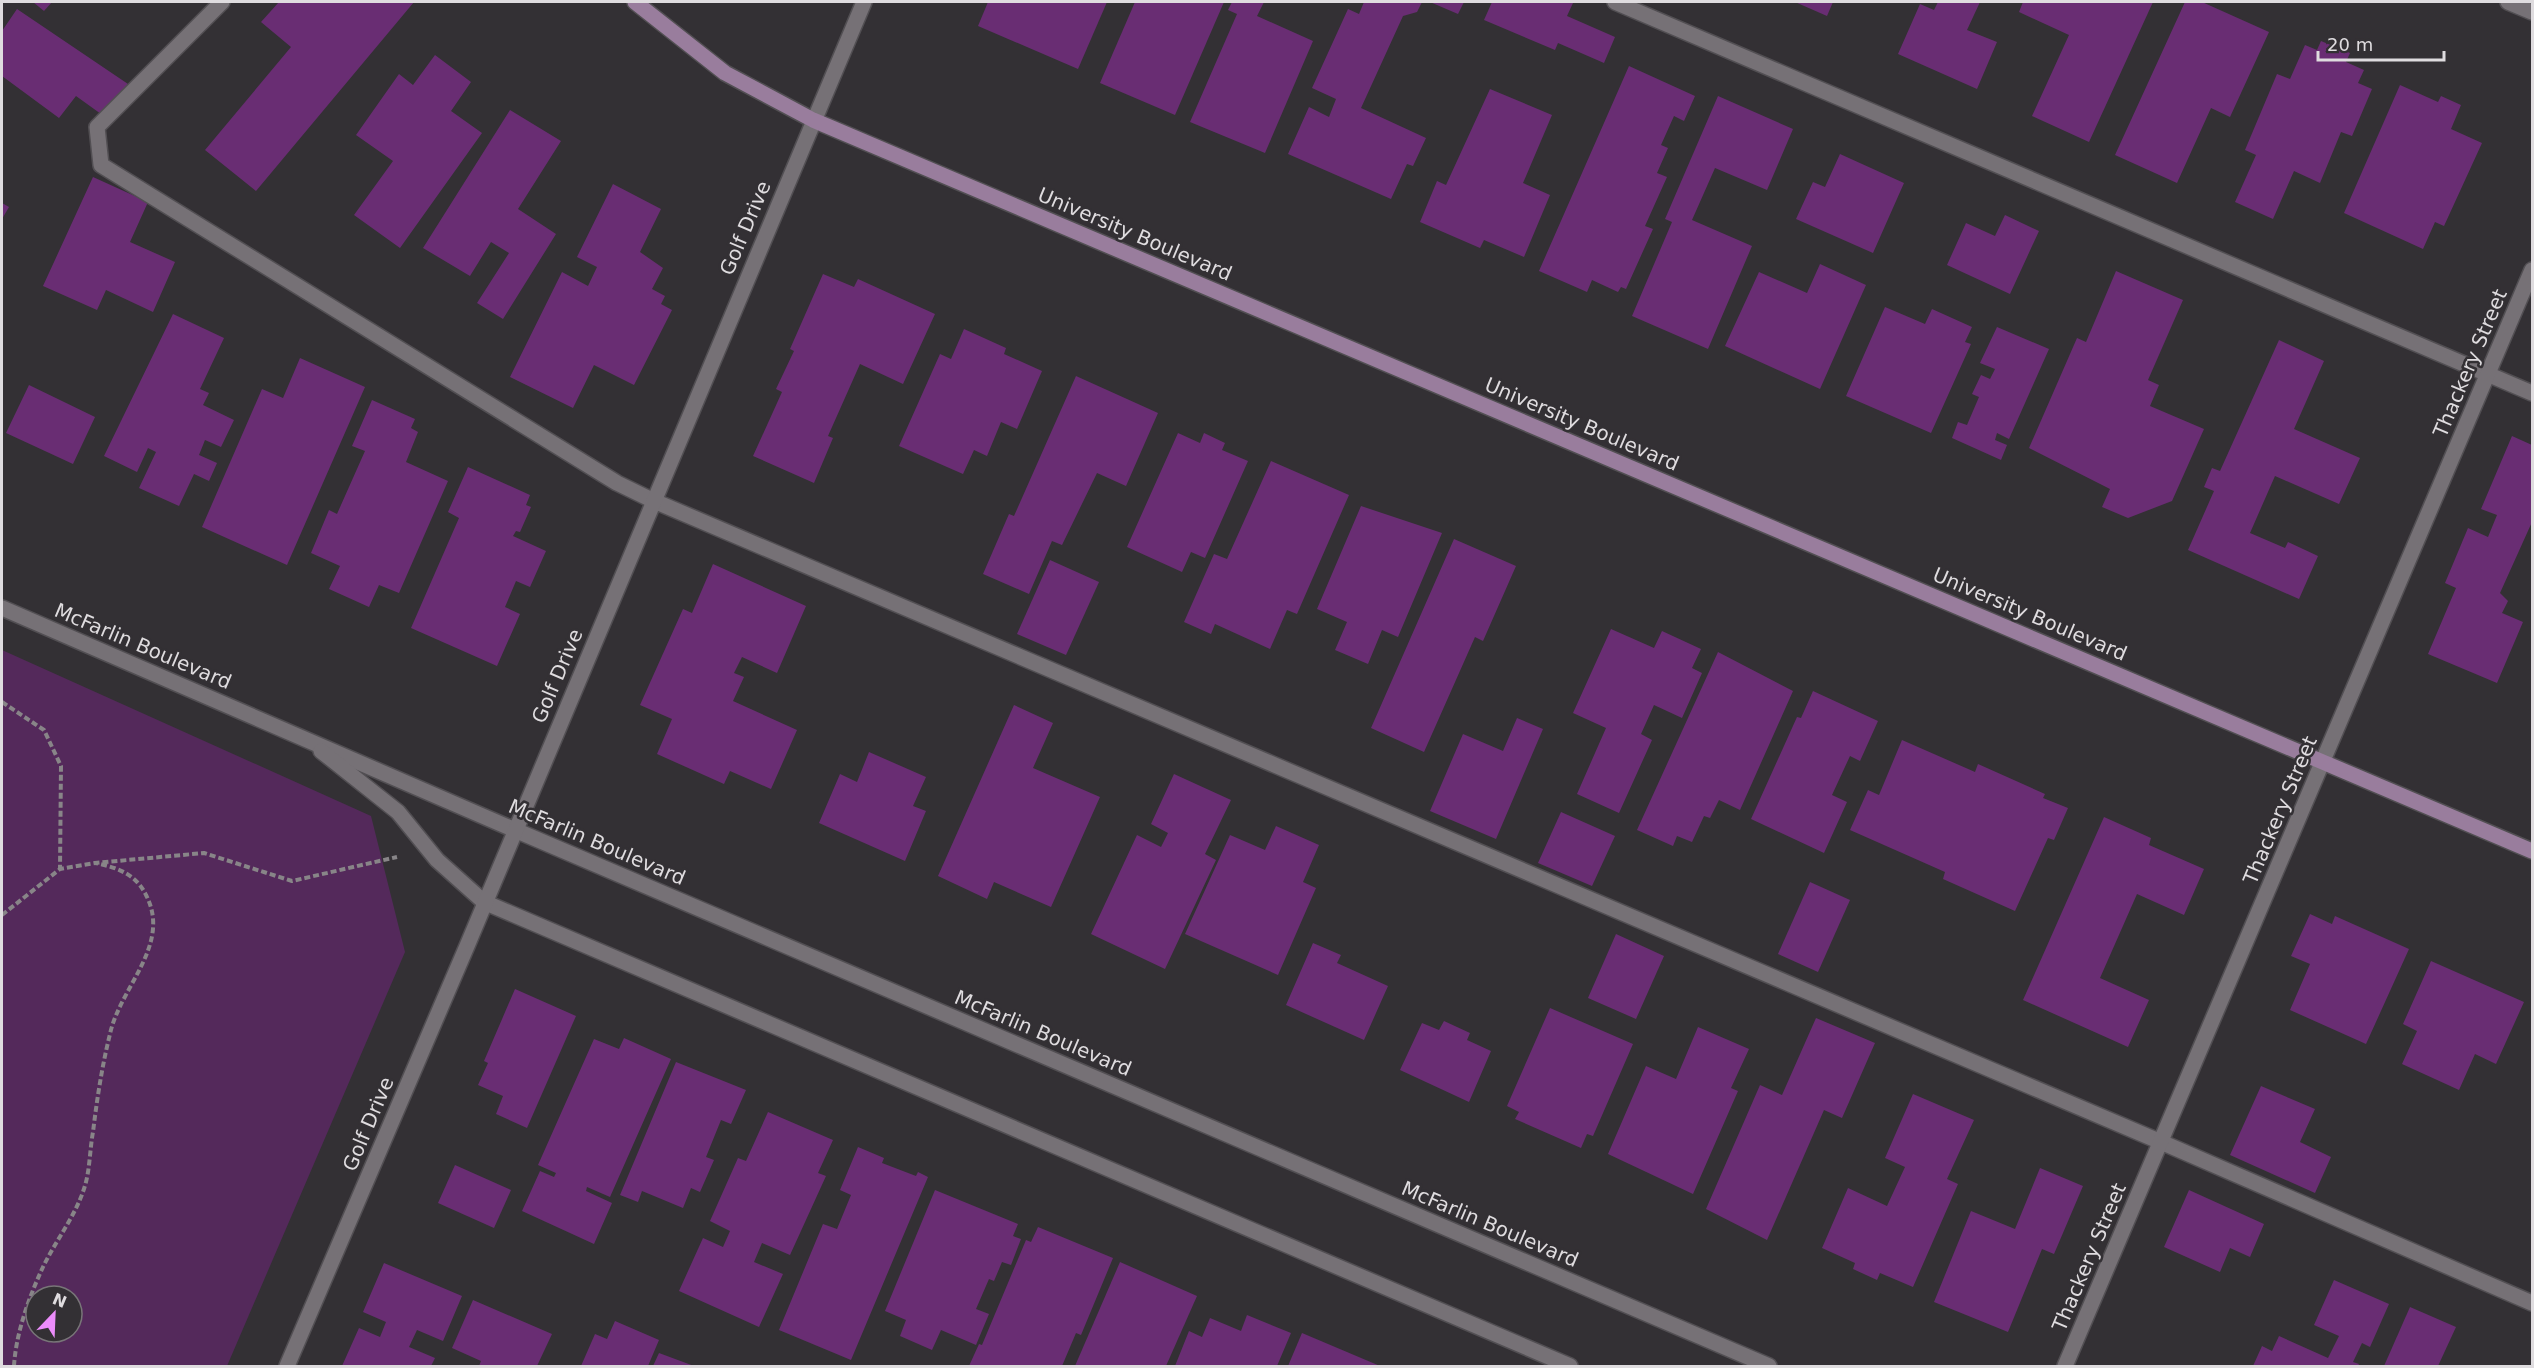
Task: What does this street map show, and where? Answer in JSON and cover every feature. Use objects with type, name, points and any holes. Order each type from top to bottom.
[{"type":"street","points":[[222,2],[97,127],[100,165],[616,483],[2532,1303]]},
{"type":"street","name":"University Boulevard","points":[[635,2],[725,74],[813,120],[2532,851]]},
{"type":"street","name":"Golf Drive","points":[[287,1366],[864,2]]},
{"type":"street","points":[[1615,2],[2532,393]]},
{"type":"street","points":[[2508,2],[2532,12]]},
{"type":"street","name":"Thackery Street","points":[[2065,1366],[2532,270]]},
{"type":"street","name":"McFarlin Boulevard","points":[[2,608],[1769,1366]]},
{"type":"street","name":"McFarlin Boulevard","points":[[302,737],[398,812],[437,860],[484,902],[1570,1366]]},
{"type":"path","points":[[2,702],[44,730],[61,766],[60,869]]},
{"type":"path","points":[[2,915],[60,869],[95,863],[204,853],[292,881],[397,857]]},
{"type":"path","points":[[14,1366],[15,1342],[44,1266],[66,1229],[86,1182],[110,1031],[152,942],[155,924],[152,905],[143,889],[130,875],[113,866],[95,863]]},
{"type":"shaded area","points":[[2,650],[371,816],[405,952],[227,1366],[2,1366]]},
{"type":"building","points":[[33,2],[52,2],[44,11]]},
{"type":"building","points":[[279,2],[414,2],[256,191],[205,150],[291,47],[261,22]]},
{"type":"building","points":[[988,2],[1107,2],[1078,69],[978,26]]},
{"type":"building","points":[[1135,2],[1224,2],[1175,115],[1100,83]]},
{"type":"building","points":[[1232,2],[1264,2],[1257,16],[1313,41],[1265,153],[1190,122],[1237,14],[1228,10]]},
{"type":"building","points":[[1364,2],[1422,2],[1417,12],[1403,16],[1361,108],[1426,138],[1413,166],[1407,164],[1391,199],[1288,154],[1309,107],[1329,117],[1336,99],[1312,88],[1348,9],[1359,14]]},
{"type":"building","points":[[1430,2],[1464,2],[1458,14]]},
{"type":"building","points":[[1492,2],[1570,2],[1573,3],[1567,16],[1615,37],[1604,63],[1558,43],[1555,50],[1484,20]]},
{"type":"building","points":[[1795,2],[1833,2],[1827,16]]},
{"type":"building","points":[[1938,2],[1980,2],[1967,30],[1997,42],[1977,89],[1898,54],[1920,4],[1934,10]]},
{"type":"building","points":[[2023,2],[2153,2],[2089,142],[2032,116],[2069,35],[2019,12]]},
{"type":"building","points":[[2185,2],[2202,2],[2269,32],[2230,117],[2211,108],[2177,183],[2115,155]]},
{"type":"building","points":[[17,9],[128,84],[101,114],[76,96],[59,118],[2,76],[2,31]]},
{"type":"building","points":[[2321,41],[2350,53],[2346,62],[2364,70],[2358,83],[2372,89],[2352,136],[2341,132],[2320,183],[2294,171],[2273,219],[2235,202],[2256,155],[2245,150],[2277,74],[2290,79],[2305,45],[2317,50]]},
{"type":"building","points":[[435,55],[471,82],[451,111],[482,133],[400,248],[354,215],[393,161],[356,135],[399,74],[413,85]]},
{"type":"building","points":[[1629,66],[1695,96],[1684,121],[1674,116],[1661,145],[1668,148],[1657,173],[1667,177],[1645,226],[1653,229],[1626,289],[1621,287],[1618,292],[1592,280],[1587,292],[1539,271]]},
{"type":"building","points":[[2400,85],[2438,102],[2441,96],[2461,105],[2451,129],[2482,143],[2444,226],[2435,222],[2423,249],[2344,213]]},
{"type":"building","points":[[1490,89],[1552,115],[1523,183],[1550,195],[1524,257],[1484,240],[1480,248],[1420,222],[1437,181],[1446,185]]},
{"type":"building","points":[[1718,96],[1793,129],[1767,190],[1715,168],[1692,220],[1752,246],[1708,349],[1632,316],[1672,222],[1665,219]]},
{"type":"building","points":[[510,110],[561,141],[518,209],[556,234],[503,319],[477,303],[509,253],[491,242],[470,276],[423,248]]},
{"type":"building","points":[[1840,154],[1904,183],[1873,253],[1796,219],[1813,182],[1825,187]]},
{"type":"building","points":[[93,177],[148,202],[130,242],[175,262],[153,312],[106,290],[97,310],[43,286]]},
{"type":"building","points":[[613,184],[661,209],[640,252],[663,268],[652,289],[665,296],[661,304],[672,310],[634,385],[594,365],[573,408],[510,377],[562,272],[588,286],[597,267],[577,257]]},
{"type":"building","points":[[2,203],[9,207],[2,219]]},
{"type":"building","points":[[2005,215],[2039,231],[2010,294],[1947,265],[1966,223],[1995,236]]},
{"type":"building","points":[[1820,264],[1866,285],[1820,389],[1725,346],[1759,272],[1807,293]]},
{"type":"building","points":[[2116,271],[2183,300],[2148,380],[2159,385],[2150,406],[2204,429],[2172,501],[2128,518],[2102,507],[2110,489],[2029,448],[2077,338],[2086,342]]},
{"type":"building","points":[[823,274],[854,287],[858,279],[935,314],[903,384],[860,364],[828,436],[833,438],[814,483],[753,456],[782,392],[776,389],[794,351],[790,349]]},
{"type":"building","points":[[1885,307],[1925,324],[1932,309],[1972,327],[1965,342],[1971,344],[1931,433],[1846,396]]},
{"type":"building","points":[[173,314],[224,338],[200,389],[209,393],[203,405],[234,420],[221,447],[205,440],[199,455],[217,463],[209,481],[194,474],[179,506],[139,488],[156,452],[148,448],[137,472],[104,456]]},
{"type":"building","points":[[1997,327],[2049,349],[2009,439],[1997,433],[1995,440],[2007,445],[2001,460],[1952,438],[1958,422],[1967,425],[1979,397],[1972,394],[1981,375],[1990,379],[1995,369],[1980,363]]},
{"type":"building","points":[[964,329],[1006,348],[1004,354],[1042,371],[1017,429],[1001,422],[987,456],[974,450],[963,474],[899,446],[940,354],[951,359]]},
{"type":"building","points":[[2279,340],[2324,361],[2294,429],[2360,458],[2339,504],[2275,476],[2250,533],[2285,548],[2288,542],[2318,556],[2299,599],[2188,550],[2214,491],[2204,487],[2212,468],[2220,471]]},
{"type":"building","points":[[300,358],[365,387],[287,565],[202,527],[262,389],[283,398]]},
{"type":"building","points":[[1076,376],[1158,413],[1126,486],[1097,473],[1062,545],[1052,541],[1029,594],[983,574],[1009,514],[1014,516]]},
{"type":"building","points":[[29,385],[95,417],[73,464],[6,433]]},
{"type":"building","points":[[372,400],[415,419],[411,428],[418,432],[406,462],[448,481],[399,593],[379,585],[369,607],[329,589],[340,566],[311,553],[329,510],[337,514],[365,451],[352,446]]},
{"type":"building","points":[[1178,433],[1200,443],[1204,433],[1225,443],[1222,450],[1248,461],[1205,558],[1191,552],[1182,572],[1127,547]]},
{"type":"building","points":[[2512,436],[2532,445],[2532,522],[2500,593],[2508,601],[2502,613],[2523,622],[2497,683],[2428,654],[2456,588],[2445,583],[2468,528],[2488,537],[2497,515],[2481,509]]},
{"type":"building","points":[[1271,461],[1349,495],[1297,614],[1287,610],[1270,649],[1215,624],[1211,634],[1184,622],[1214,554],[1227,559]]},
{"type":"building","points":[[468,467],[530,495],[526,505],[531,507],[520,532],[516,531],[513,536],[546,551],[530,587],[516,581],[505,607],[520,614],[497,666],[411,628],[459,518],[448,512]]},
{"type":"building","points":[[1361,506],[1442,533],[1398,637],[1382,630],[1368,664],[1335,650],[1347,622],[1317,609]]},
{"type":"building","points":[[1454,539],[1516,566],[1483,641],[1475,637],[1424,752],[1371,728]]},
{"type":"building","points":[[1050,560],[1099,582],[1066,655],[1017,634]]},
{"type":"building","points":[[713,564],[806,606],[777,673],[742,657],[734,673],[744,677],[733,701],[797,730],[771,789],[730,771],[724,784],[657,754],[672,719],[640,705],[683,609],[692,613]]},
{"type":"building","points":[[1611,629],[1654,648],[1662,631],[1701,649],[1692,668],[1702,673],[1682,718],[1654,705],[1641,734],[1652,740],[1619,813],[1577,794],[1606,728],[1573,713]]},
{"type":"building","points":[[1718,652],[1793,691],[1740,810],[1719,800],[1710,818],[1704,816],[1692,842],[1677,836],[1673,846],[1637,830]]},
{"type":"building","points":[[1813,691],[1878,721],[1860,761],[1850,756],[1832,795],[1847,802],[1824,853],[1751,819],[1797,717],[1801,718]]},
{"type":"building","points":[[1014,705],[1053,723],[1033,768],[1100,797],[1051,907],[994,882],[987,899],[938,876]]},
{"type":"building","points":[[1517,718],[1543,729],[1496,839],[1430,811],[1463,734],[1503,751]]},
{"type":"building","points":[[1902,740],[1975,772],[1978,764],[2045,794],[2043,798],[2068,808],[2054,840],[2048,838],[2015,911],[1943,879],[1945,872],[1850,830],[1868,790],[1879,795]]},
{"type":"building","points":[[869,752],[926,777],[913,806],[926,811],[905,861],[819,823],[840,774],[857,782]]},
{"type":"building","points":[[1174,774],[1231,800],[1205,854],[1216,860],[1165,969],[1091,934],[1137,835],[1161,847],[1168,833],[1151,824]]},
{"type":"building","points":[[1561,812],[1615,836],[1592,886],[1538,863]]},
{"type":"building","points":[[2104,817],[2151,838],[2149,845],[2204,869],[2184,915],[2137,894],[2100,978],[2149,1000],[2128,1047],[2023,1000]]},
{"type":"building","points":[[1276,826],[1319,845],[1303,882],[1316,888],[1278,975],[1185,934],[1230,835],[1265,850]]},
{"type":"building","points":[[1810,882],[1850,900],[1818,972],[1778,954]]},
{"type":"building","points":[[2310,914],[2332,924],[2335,916],[2409,949],[2366,1044],[2290,1010],[2310,964],[2291,956]]},
{"type":"building","points":[[1616,934],[1664,956],[1636,1019],[1588,998]]},
{"type":"building","points":[[1313,943],[1341,955],[1337,963],[1388,986],[1364,1040],[1286,1005]]},
{"type":"building","points":[[2431,961],[2524,1002],[2496,1064],[2475,1054],[2459,1090],[2402,1064],[2417,1031],[2403,1024]]},
{"type":"building","points":[[515,989],[576,1016],[527,1128],[496,1114],[503,1096],[478,1085],[488,1063],[484,1061]]},
{"type":"building","points":[[1550,1008],[1633,1044],[1593,1136],[1587,1134],[1581,1148],[1515,1119],[1519,1112],[1507,1106]]},
{"type":"building","points":[[1816,1018],[1875,1043],[1842,1118],[1824,1110],[1767,1240],[1706,1209],[1760,1085],[1782,1095]]},
{"type":"building","points":[[1444,1021],[1470,1033],[1467,1040],[1491,1051],[1469,1102],[1400,1070],[1422,1023],[1439,1030]]},
{"type":"building","points":[[1698,1027],[1749,1049],[1731,1088],[1738,1091],[1693,1194],[1608,1154],[1646,1066],[1676,1079]]},
{"type":"building","points":[[624,1038],[671,1059],[610,1197],[587,1187],[586,1191],[612,1203],[594,1244],[522,1211],[540,1171],[554,1177],[556,1173],[538,1165],[594,1039],[619,1049]]},
{"type":"building","points":[[676,1062],[746,1090],[731,1124],[721,1120],[706,1157],[714,1160],[700,1192],[691,1188],[683,1208],[642,1191],[638,1202],[620,1195]]},
{"type":"building","points":[[2261,1086],[2315,1109],[2300,1142],[2331,1157],[2315,1193],[2230,1155]]},
{"type":"building","points":[[1913,1094],[1974,1120],[1947,1179],[1958,1184],[1913,1287],[1880,1273],[1877,1280],[1853,1269],[1855,1263],[1822,1248],[1848,1188],[1887,1206],[1905,1167],[1885,1158]]},
{"type":"building","points":[[768,1112],[833,1140],[818,1173],[826,1176],[790,1255],[762,1243],[754,1262],[783,1274],[759,1327],[679,1291],[703,1238],[723,1247],[730,1231],[710,1221],[738,1158],[746,1161]]},
{"type":"building","points":[[858,1147],[884,1158],[882,1163],[916,1176],[918,1172],[928,1177],[851,1360],[779,1330],[823,1224],[837,1229],[851,1195],[840,1190]]},
{"type":"building","points":[[455,1165],[511,1190],[494,1228],[438,1203]]},
{"type":"building","points":[[2040,1168],[2083,1186],[2054,1254],[2042,1249],[2008,1332],[1934,1302],[1971,1211],[2015,1229]]},
{"type":"building","points":[[935,1190],[1018,1224],[1013,1236],[1021,1239],[1011,1265],[1002,1262],[994,1281],[989,1279],[976,1309],[989,1314],[976,1345],[941,1330],[932,1350],[900,1336],[906,1320],[885,1311]]},
{"type":"building","points":[[2189,1190],[2264,1224],[2250,1257],[2230,1248],[2220,1272],[2164,1247]]},
{"type":"building","points":[[1038,1227],[1113,1258],[1081,1335],[1076,1333],[1062,1366],[969,1366],[979,1344],[982,1345],[1026,1240],[1031,1242]]},
{"type":"building","points":[[1120,1262],[1197,1296],[1166,1366],[1075,1366]]},
{"type":"building","points":[[384,1263],[462,1296],[443,1341],[417,1330],[409,1347],[435,1358],[431,1366],[342,1366],[359,1328],[380,1337],[386,1322],[363,1312]]},
{"type":"building","points":[[2334,1280],[2389,1304],[2370,1347],[2362,1343],[2353,1362],[2359,1364],[2358,1366],[2253,1366],[2262,1346],[2272,1351],[2279,1336],[2328,1358],[2339,1336],[2314,1325]]},
{"type":"building","points":[[473,1300],[552,1334],[537,1366],[479,1366],[481,1361],[452,1348]]},
{"type":"building","points":[[2410,1307],[2456,1327],[2438,1366],[2384,1366]]},
{"type":"building","points":[[1247,1315],[1291,1333],[1277,1366],[1175,1366],[1189,1331],[1202,1337],[1210,1318],[1241,1331]]},
{"type":"building","points":[[615,1321],[659,1340],[648,1366],[581,1366],[595,1334],[607,1339]]},
{"type":"building","points":[[1302,1333],[1380,1366],[1288,1366]]},
{"type":"building","points":[[659,1353],[694,1366],[653,1366]]}]
